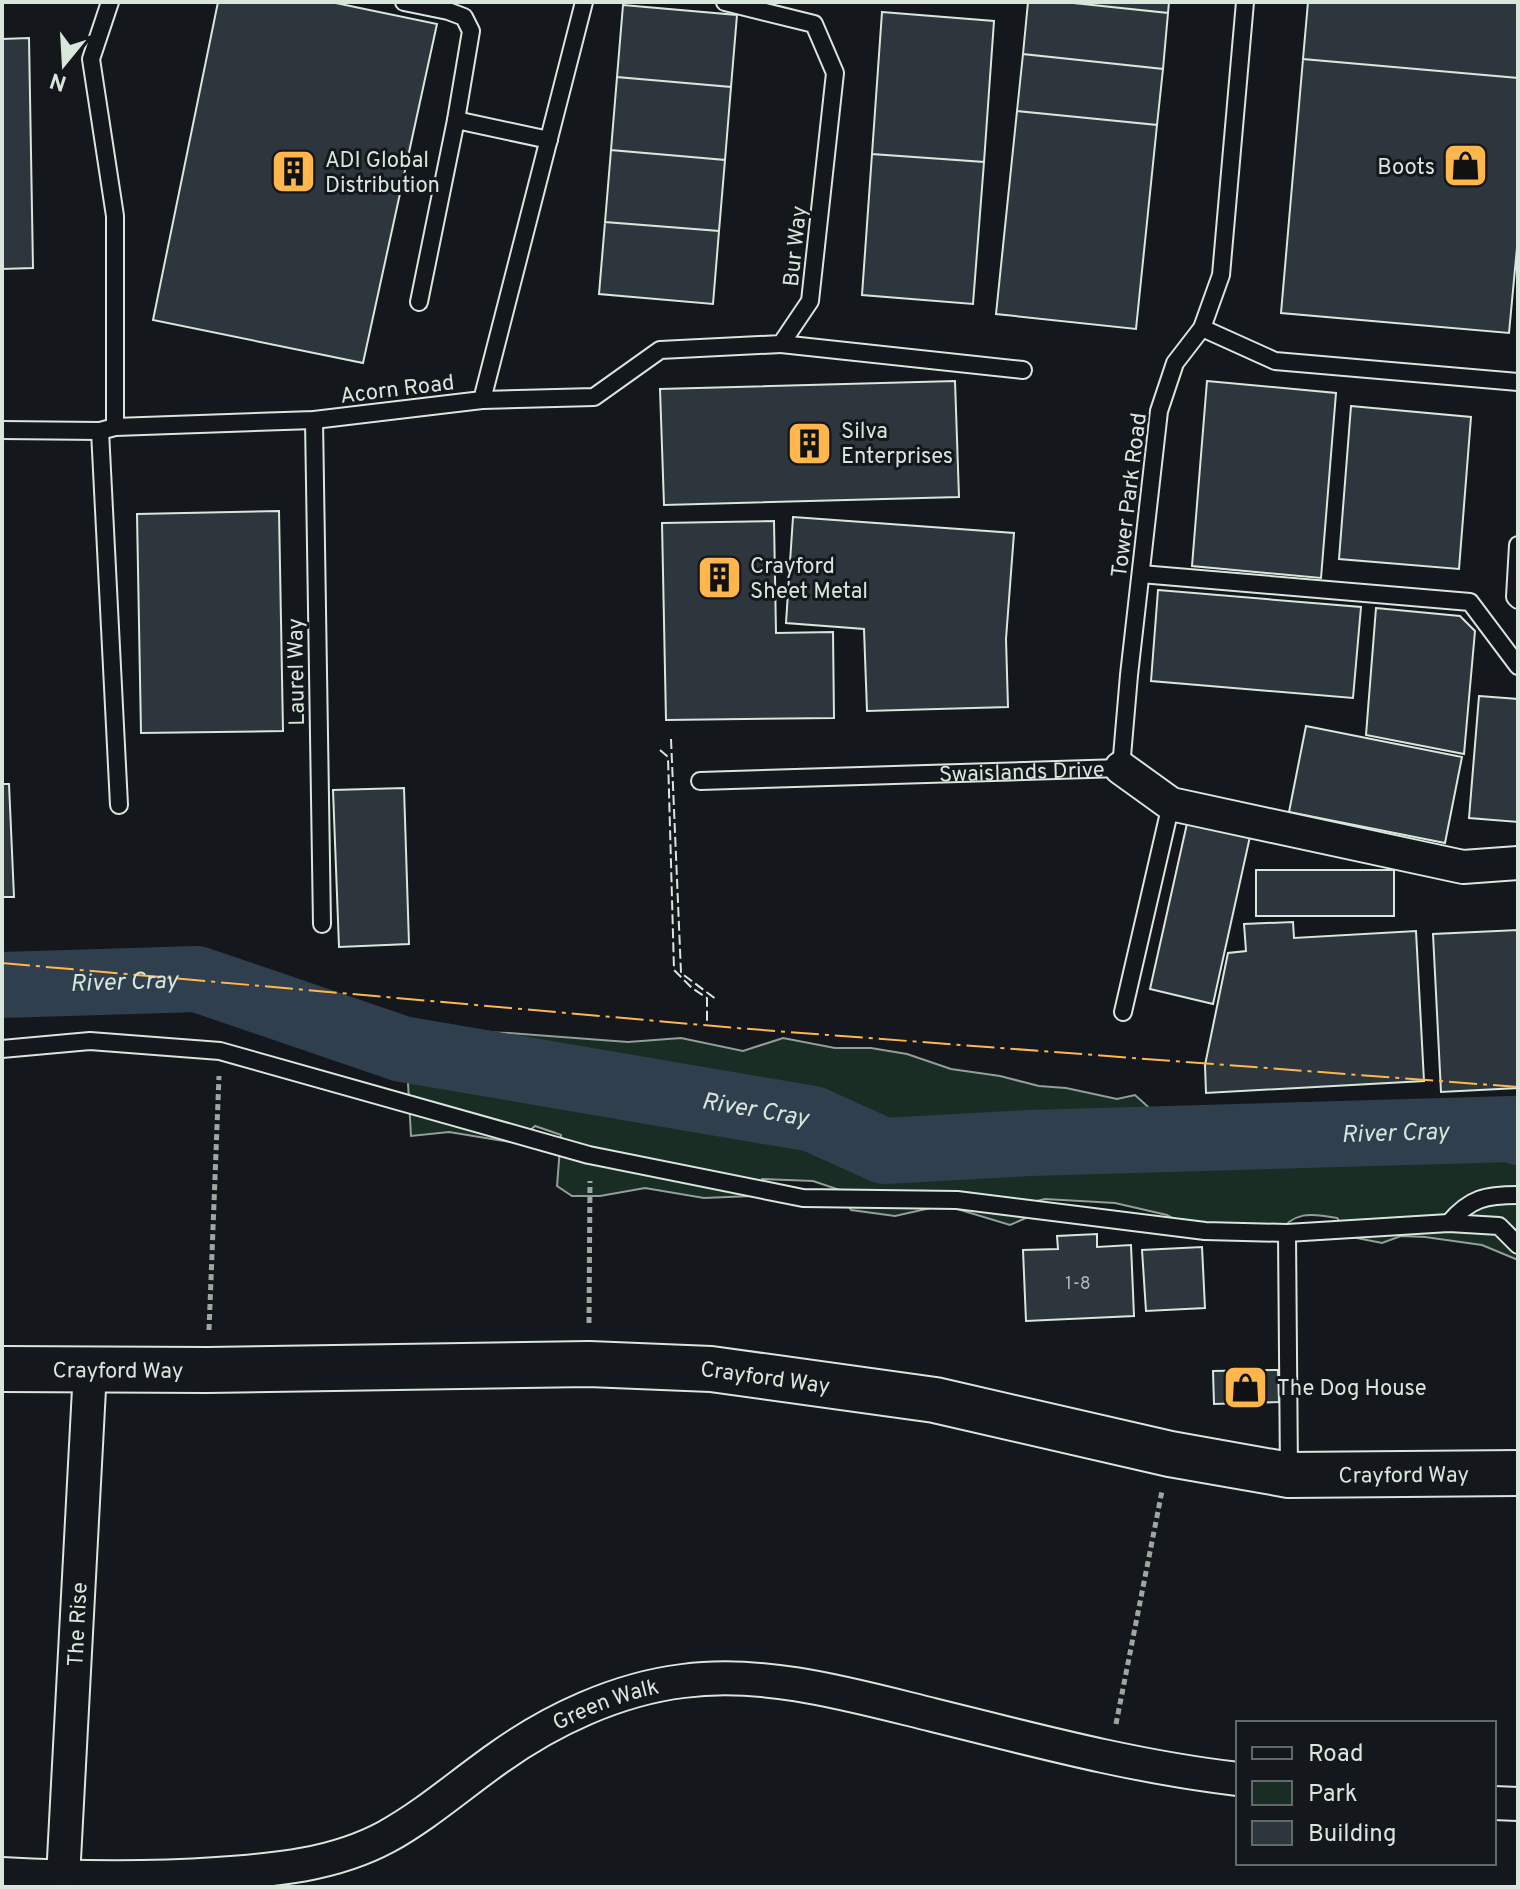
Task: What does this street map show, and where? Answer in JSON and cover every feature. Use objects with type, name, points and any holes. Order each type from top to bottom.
[{"type":"main road","name":"Crayford Way","points":[[2,1369],[207,1370],[589,1364],[711,1369],[935,1400],[1170,1454],[1289,1475],[1518,1473]]},
{"type":"street","name":"Swaislands Drive","points":[[1121,768],[1171,804],[1463,867],[1518,863]]},
{"type":"street","name":"The Rise","points":[[63,1878],[90,1370]]},
{"type":"street","name":"Green Walk","points":[[2,1874],[63,1878],[185,1877],[294,1867],[336,1857],[388,1836],[520,1743],[565,1718],[619,1696],[683,1681],[720,1678],[787,1684],[899,1707],[1109,1758],[1236,1779]]},
{"type":"street","points":[[1496,1803],[1518,1804]]},
{"type":"lane","points":[[110,2],[91,59],[115,216],[108,429],[119,805]]},
{"type":"lane","points":[[404,2],[464,17],[471,31],[419,302]]},
{"type":"lane","name":"Acorn Road","points":[[2,430],[314,420],[482,400],[584,2]]},
{"type":"lane","name":"Bur Way","points":[[725,2],[814,24],[835,73],[810,301],[781,344]]},
{"type":"lane","name":"Tower Park Road","points":[[1121,768],[1159,411],[1175,363],[1202,328],[1221,275],[1245,2]]},
{"type":"lane","points":[[456,120],[549,140]]},
{"type":"lane","points":[[1202,328],[1275,361],[1518,382]]},
{"type":"lane","points":[[482,400],[594,397],[660,350],[781,344],[1023,370]]},
{"type":"lane","name":"Laurel Way","points":[[314,420],[322,924]]},
{"type":"lane","points":[[1518,545],[1515,597],[1518,600]]},
{"type":"lane","points":[[1141,574],[1470,602],[1518,666]]},
{"type":"lane","name":"Swaislands Drive","points":[[700,781],[1121,768]]},
{"type":"lane","points":[[1123,1012],[1171,804]]},
{"type":"lane","points":[[2,1049],[90,1041],[220,1051],[589,1155],[803,1198],[957,1200],[1205,1231],[1287,1233],[1449,1223],[1499,1226],[1518,1245]]},
{"type":"lane","points":[[1449,1223],[1464,1205],[1488,1197],[1518,1195]]},
{"type":"lane","points":[[1287,1233],[1289,1475]]},
{"type":"path","points":[[207,1370],[218,1096]]},
{"type":"path","points":[[589,1155],[589,1364]]},
{"type":"path","points":[[1109,1758],[1170,1454]]},
{"type":"green space","points":[[405,1030],[509,1033],[628,1042],[681,1038],[743,1051],[783,1038],[835,1048],[871,1048],[907,1054],[951,1069],[1117,1099],[1135,1095],[1156,1114],[1187,1117],[1253,1110],[1337,1113],[1364,1121],[1518,1116],[1518,1260],[1482,1245],[1425,1237],[1401,1236],[1382,1243],[1352,1237],[1337,1218],[1319,1215],[1296,1218],[1276,1235],[1204,1236],[1167,1215],[1115,1203],[1045,1199],[1032,1202],[1026,1218],[1010,1225],[944,1205],[895,1216],[851,1210],[840,1190],[813,1181],[762,1179],[752,1196],[704,1198],[645,1188],[600,1196],[572,1196],[557,1186],[561,1135],[535,1126],[516,1143],[449,1132],[411,1136]]},
{"type":"building","name":"ADI Global Distribution","points":[[218,2],[331,2],[437,24],[363,363],[153,320]]},
{"type":"building","points":[[1028,2],[1064,2],[1168,13],[1163,69],[1023,54]]},
{"type":"building","points":[[1064,2],[1169,2],[1168,13]]},
{"type":"building","points":[[1308,2],[1518,2],[1518,78],[1303,59]]},
{"type":"building","points":[[623,5],[737,15],[731,87],[617,77]]},
{"type":"building","points":[[882,12],[994,21],[984,162],[872,154]]},
{"type":"building","points":[[29,38],[33,268],[2,269],[2,39]]},
{"type":"building","points":[[1023,54],[1163,69],[1157,125],[1017,111]]},
{"type":"building","points":[[1303,59],[1518,78],[1518,237],[1509,333],[1281,313]]},
{"type":"building","points":[[617,77],[731,87],[725,160],[611,150]]},
{"type":"building","points":[[1017,111],[1157,125],[1136,329],[996,314]]},
{"type":"building","points":[[611,150],[725,160],[719,231],[605,222]]},
{"type":"building","points":[[872,154],[984,162],[973,304],[862,295]]},
{"type":"building","points":[[605,222],[719,231],[713,304],[599,294]]},
{"type":"building","name":"Silva Enterprises","points":[[955,381],[959,497],[664,505],[660,389]]},
{"type":"building","points":[[1207,381],[1336,393],[1321,578],[1192,566]]},
{"type":"building","points":[[1351,406],[1471,417],[1459,569],[1339,559]]},
{"type":"building","points":[[279,511],[283,731],[141,733],[137,514]]},
{"type":"building","points":[[793,517],[1014,533],[1006,639],[1008,707],[867,711],[864,629],[786,623]]},
{"type":"building","name":"Crayford Sheet Metal","points":[[774,521],[776,633],[833,632],[834,718],[666,720],[662,523]]},
{"type":"building","points":[[1158,590],[1361,607],[1353,698],[1151,681]]},
{"type":"building","points":[[1376,608],[1460,616],[1475,631],[1464,754],[1366,735]]},
{"type":"building","points":[[1479,696],[1518,699],[1518,822],[1469,818]]},
{"type":"building","points":[[1306,726],[1462,757],[1445,843],[1289,812]]},
{"type":"building","points":[[2,784],[9,784],[14,897],[2,897]]},
{"type":"building","points":[[404,788],[409,944],[339,947],[333,790]]},
{"type":"building","points":[[1188,819],[1251,832],[1213,1004],[1150,989]]},
{"type":"building","points":[[1256,870],[1394,870],[1394,916],[1256,916]]},
{"type":"building","points":[[1293,922],[1294,938],[1416,931],[1424,1081],[1206,1093],[1205,1065],[1228,953],[1246,951],[1244,924]]},
{"type":"building","points":[[1518,930],[1518,1088],[1441,1092],[1433,934]]},
{"type":"building","points":[[1097,1234],[1097,1247],[1131,1245],[1134,1316],[1026,1321],[1023,1250],[1058,1249],[1057,1236]]},
{"type":"building","points":[[1202,1247],[1205,1308],[1146,1311],[1142,1250]]},
{"type":"building","name":"The Dog House","points":[[1278,1370],[1279,1402],[1214,1404],[1213,1371]]},
{"type":"waterway","name":"River Cray","points":[[2,985],[197,979],[402,1049],[813,1119],[884,1151],[1030,1143],[1512,1129],[1518,1132]]},
{"type":"fence","points":[[671,739],[681,973],[717,1000]]},
{"type":"fence","points":[[660,750],[668,757],[674,970],[707,998],[707,1021]]},
{"type":"power","points":[[2,963],[736,1028],[1518,1087]]},
{"type":"place","name":"Boots","points":[[1466,166]]},
{"type":"place","name":"ADI Global Distribution","points":[[294,172]]},
{"type":"place","name":"Silva Enterprises","points":[[810,443]]},
{"type":"place","name":"Crayford Sheet Metal","points":[[719,578]]},
{"type":"place","name":"The Dog House","points":[[1246,1387]]}]
